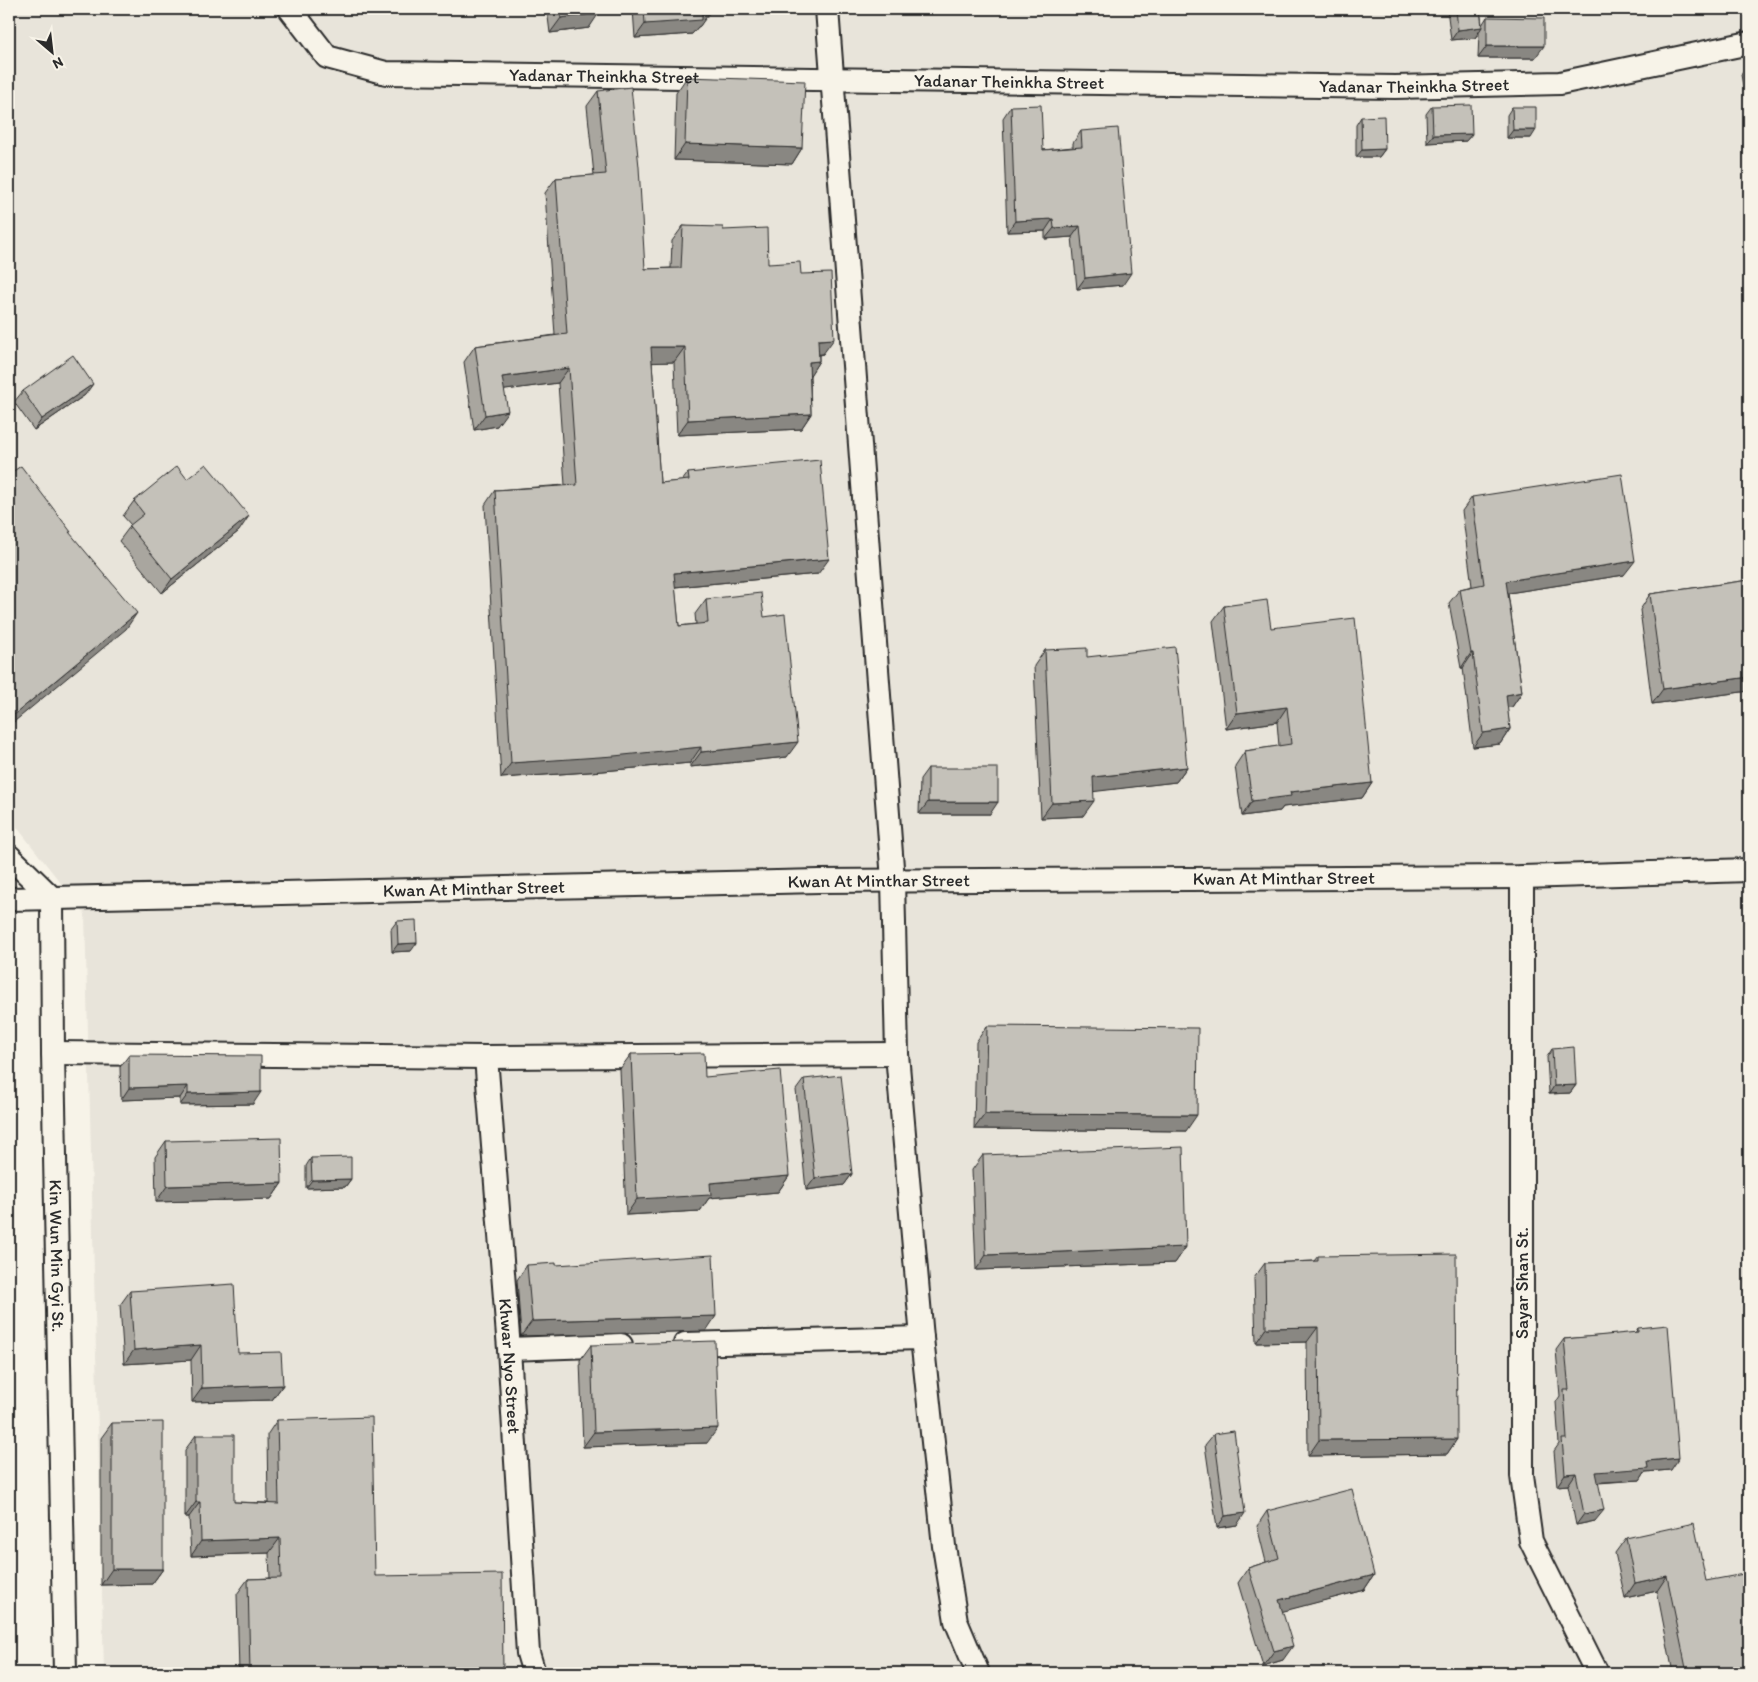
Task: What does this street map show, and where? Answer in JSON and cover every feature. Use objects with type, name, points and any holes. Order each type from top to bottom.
[{"type":"street","name":"Yadanar Theinkha Street","points":[[290,9],[327,57],[386,73],[1395,87],[1560,83],[1749,43]]},
{"type":"street","points":[[827,9],[893,880],[897,1054],[922,1338],[944,1546],[956,1621],[978,1673]]},
{"type":"street","points":[[9,856],[52,898]]},
{"type":"street","name":"Kwan At Minthar Street","points":[[9,899],[893,880],[1522,876],[1749,870]]},
{"type":"street","name":"Sayar Shan St.","points":[[1522,876],[1522,1476],[1531,1541],[1597,1673]]},
{"type":"street","name":"Kin Wun Min Gyi St.","points":[[52,898],[53,1053],[65,1673]]},
{"type":"street","points":[[53,1053],[486,1057],[897,1054]]},
{"type":"street","name":"Khwar Nyo Street","points":[[486,1057],[509,1349],[528,1653],[534,1673]]},
{"type":"street","points":[[667,1344],[922,1338]]},
{"type":"street","points":[[509,1349],[638,1345]]},
{"type":"shaded area","points":[[9,9],[1749,9],[1749,1673],[104,1673],[85,914],[9,817]]},
{"type":"building","points":[[559,9],[599,9],[599,13],[561,18]]},
{"type":"building","points":[[644,9],[710,9],[710,12],[702,12],[702,20],[645,24]]},
{"type":"building","points":[[1456,9],[1480,9],[1482,27],[1458,30]]},
{"type":"building","points":[[1487,17],[1544,18],[1544,46],[1487,46]]},
{"type":"building","points":[[687,77],[805,81],[802,148],[685,144]]},
{"type":"building","points":[[631,87],[639,167],[645,269],[681,268],[683,226],[723,227],[723,230],[767,228],[768,264],[800,262],[801,274],[831,273],[834,339],[818,340],[819,361],[809,362],[811,414],[688,420],[685,347],[651,347],[660,483],[689,480],[688,473],[820,460],[829,559],[674,573],[679,626],[708,623],[706,599],[761,593],[764,617],[785,614],[798,742],[701,752],[701,747],[614,756],[511,763],[495,490],[577,485],[569,368],[502,377],[508,411],[485,415],[475,346],[567,334],[556,178],[606,174],[598,91]]},
{"type":"building","points":[[1041,105],[1043,150],[1082,147],[1081,131],[1118,128],[1131,273],[1085,278],[1080,226],[1054,228],[1053,219],[1015,221],[1011,106]]},
{"type":"building","points":[[1471,105],[1472,134],[1433,135],[1432,106]]},
{"type":"building","points":[[1512,107],[1536,107],[1536,130],[1513,130]]},
{"type":"building","points":[[1384,116],[1385,149],[1362,150],[1361,117]]},
{"type":"building","points":[[73,355],[93,384],[42,419],[23,391]]},
{"type":"building","points":[[206,464],[249,516],[172,579],[129,526],[144,514],[134,501],[177,466],[187,479]]},
{"type":"building","points":[[21,466],[71,532],[69,532],[137,613],[9,719],[9,474]]},
{"type":"building","points":[[1622,474],[1635,561],[1506,581],[1522,692],[1506,695],[1510,729],[1483,733],[1473,653],[1471,653],[1460,589],[1484,584],[1472,497]]},
{"type":"building","points":[[1749,580],[1749,677],[1663,689],[1650,594]]},
{"type":"building","points":[[1267,600],[1271,628],[1355,618],[1372,783],[1290,792],[1291,796],[1252,801],[1245,751],[1291,744],[1287,707],[1237,713],[1224,606]]},
{"type":"building","points":[[1175,647],[1187,767],[1093,777],[1094,801],[1052,803],[1045,650],[1087,648],[1087,657]]},
{"type":"building","points":[[928,768],[998,768],[998,802],[928,802]]},
{"type":"building","points":[[416,920],[417,943],[398,944],[397,921]]},
{"type":"building","points":[[987,1026],[1198,1028],[1197,1115],[985,1114]]},
{"type":"building","points":[[1574,1047],[1576,1085],[1554,1086],[1552,1049]]},
{"type":"building","points":[[704,1053],[705,1077],[780,1070],[789,1176],[710,1183],[711,1195],[637,1199],[631,1054]]},
{"type":"building","points":[[129,1055],[261,1056],[261,1092],[188,1094],[188,1086],[129,1088]]},
{"type":"building","points":[[841,1075],[852,1174],[815,1178],[804,1079]]},
{"type":"building","points":[[281,1138],[282,1183],[167,1186],[166,1141]]},
{"type":"building","points":[[1183,1147],[1186,1247],[986,1255],[983,1155]]},
{"type":"building","points":[[351,1157],[351,1179],[312,1180],[311,1158]]},
{"type":"building","points":[[1456,1254],[1457,1439],[1319,1440],[1318,1327],[1266,1328],[1265,1263],[1318,1261],[1318,1256]]},
{"type":"building","points":[[713,1255],[716,1316],[532,1321],[527,1265],[556,1263],[556,1265]]},
{"type":"building","points":[[234,1284],[238,1353],[281,1352],[283,1385],[202,1388],[201,1345],[134,1350],[130,1291]]},
{"type":"building","points":[[1668,1325],[1679,1458],[1647,1461],[1648,1468],[1596,1472],[1604,1510],[1584,1514],[1576,1473],[1565,1474],[1562,1439],[1567,1439],[1564,1390],[1569,1390],[1564,1339],[1638,1332],[1638,1328]]},
{"type":"building","points":[[715,1341],[718,1428],[594,1432],[591,1345]]},
{"type":"building","points":[[372,1417],[375,1576],[502,1574],[503,1673],[250,1673],[248,1579],[281,1578],[280,1538],[201,1541],[200,1502],[196,1502],[196,1435],[234,1435],[234,1502],[279,1504],[277,1420]]},
{"type":"building","points":[[163,1422],[163,1569],[112,1569],[112,1423]]},
{"type":"building","points":[[1234,1431],[1245,1513],[1225,1516],[1214,1434]]},
{"type":"building","points":[[1352,1489],[1374,1575],[1279,1600],[1293,1646],[1274,1651],[1248,1568],[1279,1558],[1267,1511]]},
{"type":"building","points":[[1694,1523],[1706,1581],[1749,1573],[1749,1673],[1687,1673],[1667,1576],[1635,1583],[1626,1538]]}]
